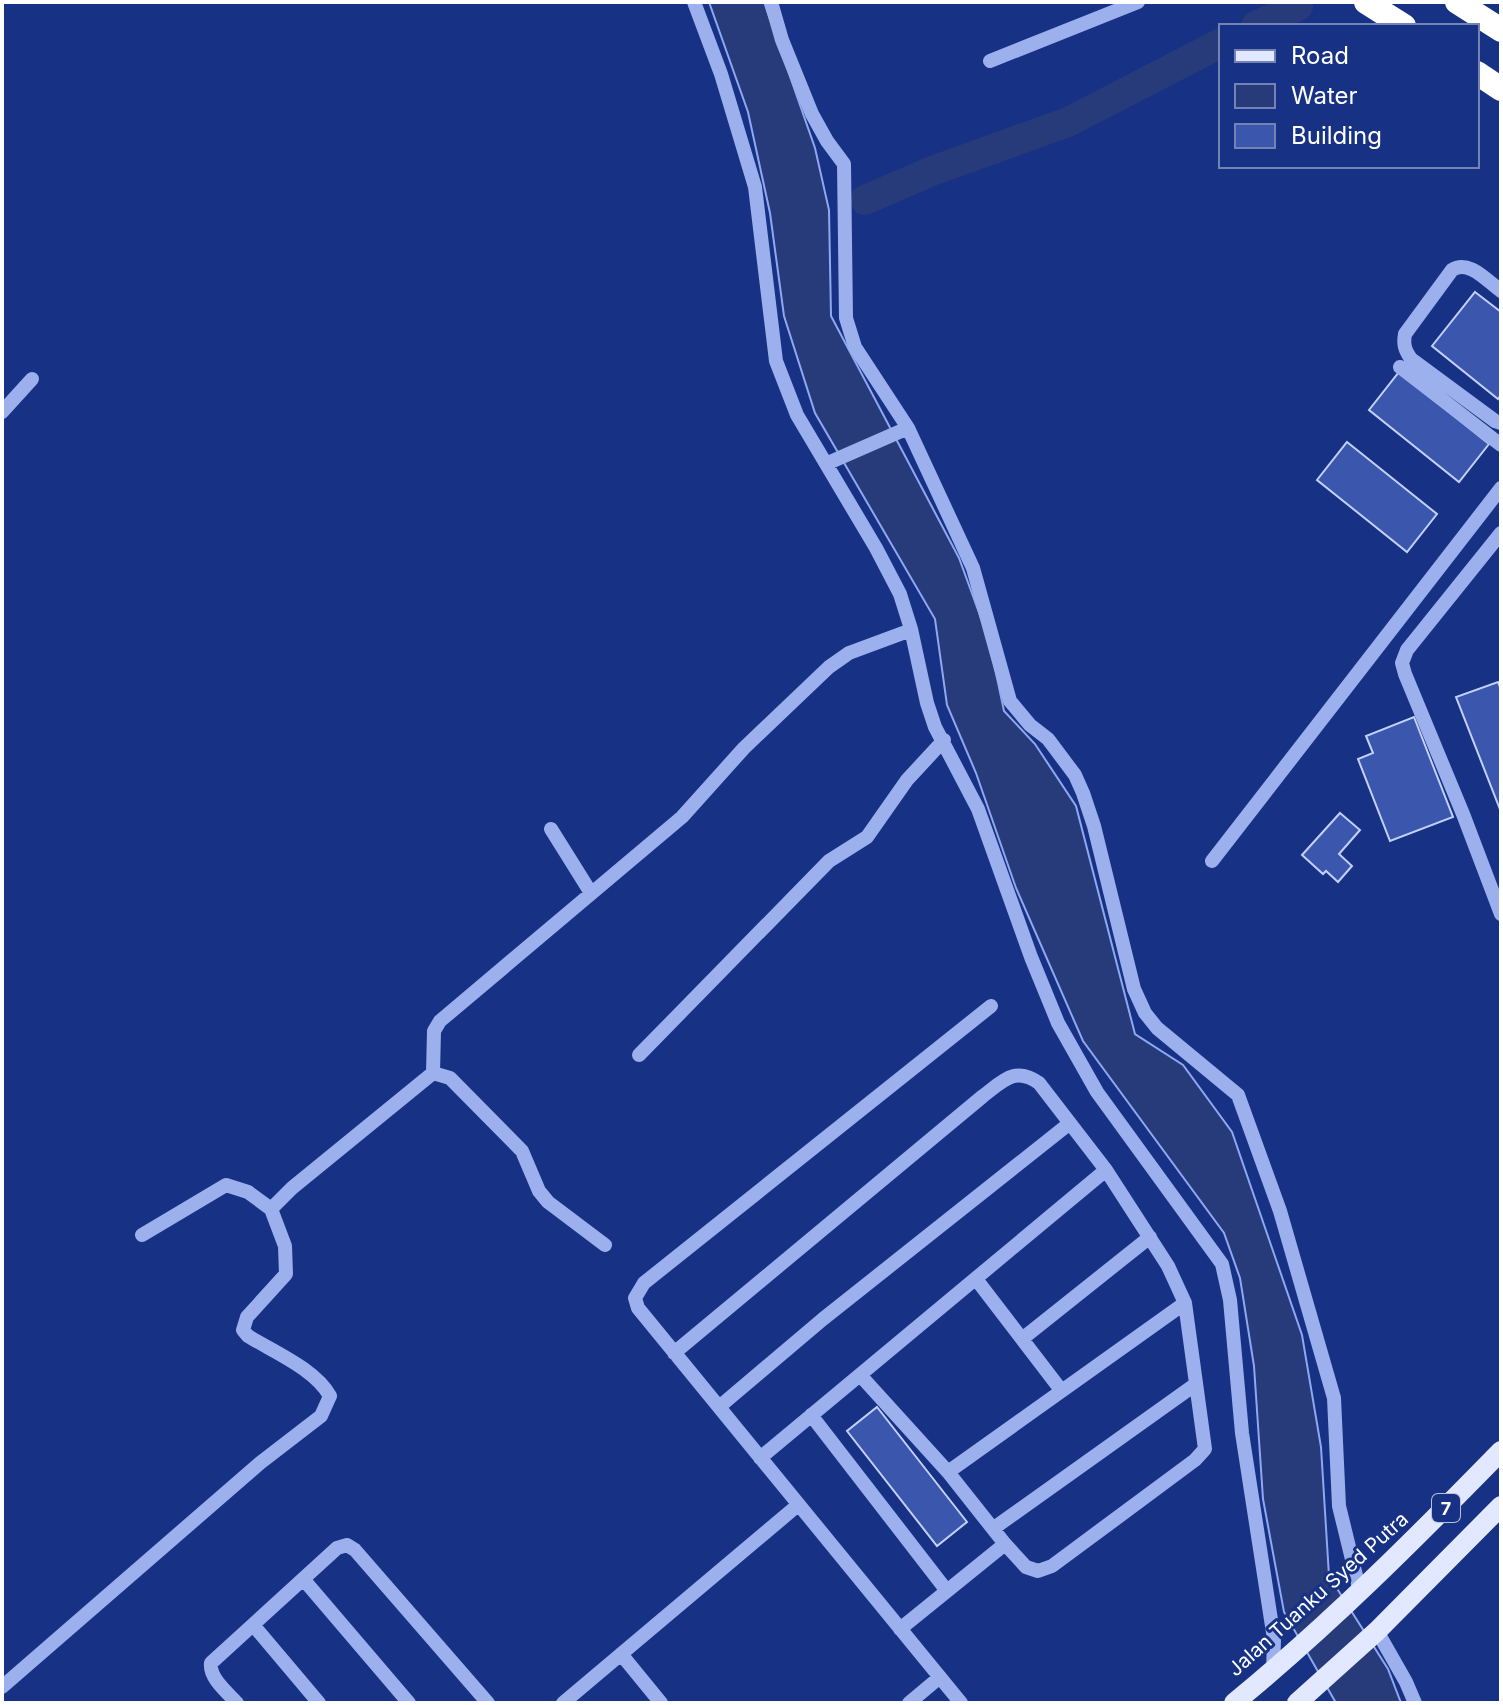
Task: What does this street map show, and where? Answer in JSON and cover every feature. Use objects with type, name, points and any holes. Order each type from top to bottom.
[{"type":"highway","points":[[1366,2],[1401,24]]},
{"type":"highway","points":[[1458,2],[1501,27]]},
{"type":"highway","points":[[1479,73],[1501,87]]},
{"type":"main road","name":"Jalan Tuanku Syed Putra","points":[[1234,1703],[1278,1668],[1391,1564],[1501,1451]]},
{"type":"main road","name":"7","points":[[1302,1699],[1374,1634],[1501,1506]]},
{"type":"street","points":[[694,2],[721,74],[755,187],[776,361],[797,415],[834,461],[900,594],[935,727],[978,809],[1044,989],[1078,1061],[1097,1092],[1222,1264],[1230,1300],[1242,1433],[1278,1668]]},
{"type":"street","points":[[771,2],[782,40],[812,114],[844,164],[845,300],[849,333],[973,568],[1010,701],[1030,725],[1048,739],[1075,775],[1083,793],[1134,989],[1145,1013],[1173,1044],[1238,1095],[1280,1211],[1334,1398],[1339,1506],[1355,1597]]},
{"type":"street","points":[[990,61],[1138,2]]},
{"type":"street","points":[[1501,291],[1474,271],[1458,266],[1405,334],[1404,342],[1411,359],[1501,423]]},
{"type":"street","points":[[1400,367],[1501,445]]},
{"type":"street","points":[[2,412],[32,379]]},
{"type":"street","points":[[834,461],[902,430]]},
{"type":"street","points":[[1212,861],[1501,488]]},
{"type":"street","points":[[1501,533],[1415,638],[1402,663],[1420,716],[1463,814],[1501,914]]},
{"type":"street","points":[[271,1209],[292,1188],[433,1073],[434,1031],[440,1021],[682,817],[744,748],[829,667],[849,653],[911,630]]},
{"type":"street","points":[[639,1055],[829,861],[867,837],[907,780],[944,740]]},
{"type":"street","points":[[551,829],[591,893]]},
{"type":"street","points":[[961,1703],[674,1353],[638,1308],[635,1298],[644,1283],[991,1006]]},
{"type":"street","points":[[433,1073],[450,1078],[522,1151],[539,1191],[548,1202],[605,1245]]},
{"type":"street","points":[[674,1353],[983,1096],[1007,1079],[1019,1074],[1028,1075],[1039,1083],[1106,1170],[1168,1266],[1185,1303],[1205,1449],[1195,1460],[1052,1566],[1038,1571],[1026,1567],[1005,1544],[948,1472],[860,1375]]},
{"type":"street","points":[[719,1407],[823,1319],[1070,1123]]},
{"type":"street","points":[[760,1458],[1106,1170]]},
{"type":"street","points":[[2,1687],[260,1463],[313,1423],[326,1407],[330,1396],[302,1369],[243,1330],[247,1317],[286,1274],[285,1246],[271,1209],[239,1187],[226,1185],[142,1235]]},
{"type":"street","points":[[1022,1339],[1150,1237]]},
{"type":"street","points":[[976,1279],[1061,1390]]},
{"type":"street","points":[[948,1472],[1185,1303]]},
{"type":"street","points":[[994,1528],[1196,1384]]},
{"type":"street","points":[[811,1415],[947,1591]]},
{"type":"street","points":[[572,1700],[621,1654],[798,1505]]},
{"type":"street","points":[[900,1629],[1005,1544]]},
{"type":"street","points":[[237,1703],[210,1671],[211,1663],[337,1548],[347,1545],[355,1550],[488,1703]]},
{"type":"street","points":[[304,1580],[409,1703]]},
{"type":"street","points":[[254,1626],[319,1703]]},
{"type":"street","points":[[1374,1634],[1406,1682],[1415,1703]]},
{"type":"street","points":[[621,1654],[661,1703]]},
{"type":"street","points":[[909,1703],[940,1677]]},
{"type":"water","points":[[709,2],[764,2],[815,148],[829,210],[831,316],[959,558],[989,640],[1004,711],[1035,744],[1076,806],[1135,1034],[1183,1065],[1232,1132],[1302,1335],[1321,1447],[1329,1576],[1388,1669],[1401,1703],[1336,1703],[1284,1612],[1263,1499],[1254,1366],[1240,1278],[1224,1233],[1083,1041],[1016,888],[976,773],[947,705],[935,619],[815,413],[784,316],[770,213],[748,112]]},
{"type":"building","points":[[1475,292],[1501,312],[1501,395],[1498,399],[1432,346]]},
{"type":"building","points":[[1399,372],[1489,444],[1459,482],[1369,410]]},
{"type":"building","points":[[1347,442],[1437,514],[1407,552],[1317,480]]},
{"type":"building","points":[[1498,682],[1501,690],[1501,812],[1456,697]]},
{"type":"building","points":[[1414,717],[1453,817],[1390,841],[1358,759],[1373,753],[1366,736]]},
{"type":"building","points":[[1340,813],[1360,830],[1339,854],[1352,866],[1338,882],[1326,871],[1323,874],[1302,855]]},
{"type":"building","points":[[877,1407],[967,1522],[937,1546],[847,1431]]},
{"type":"waterway","points":[[1260,24],[1298,6]]},
{"type":"waterway","points":[[865,200],[932,171],[1068,122],[1219,44]]}]
